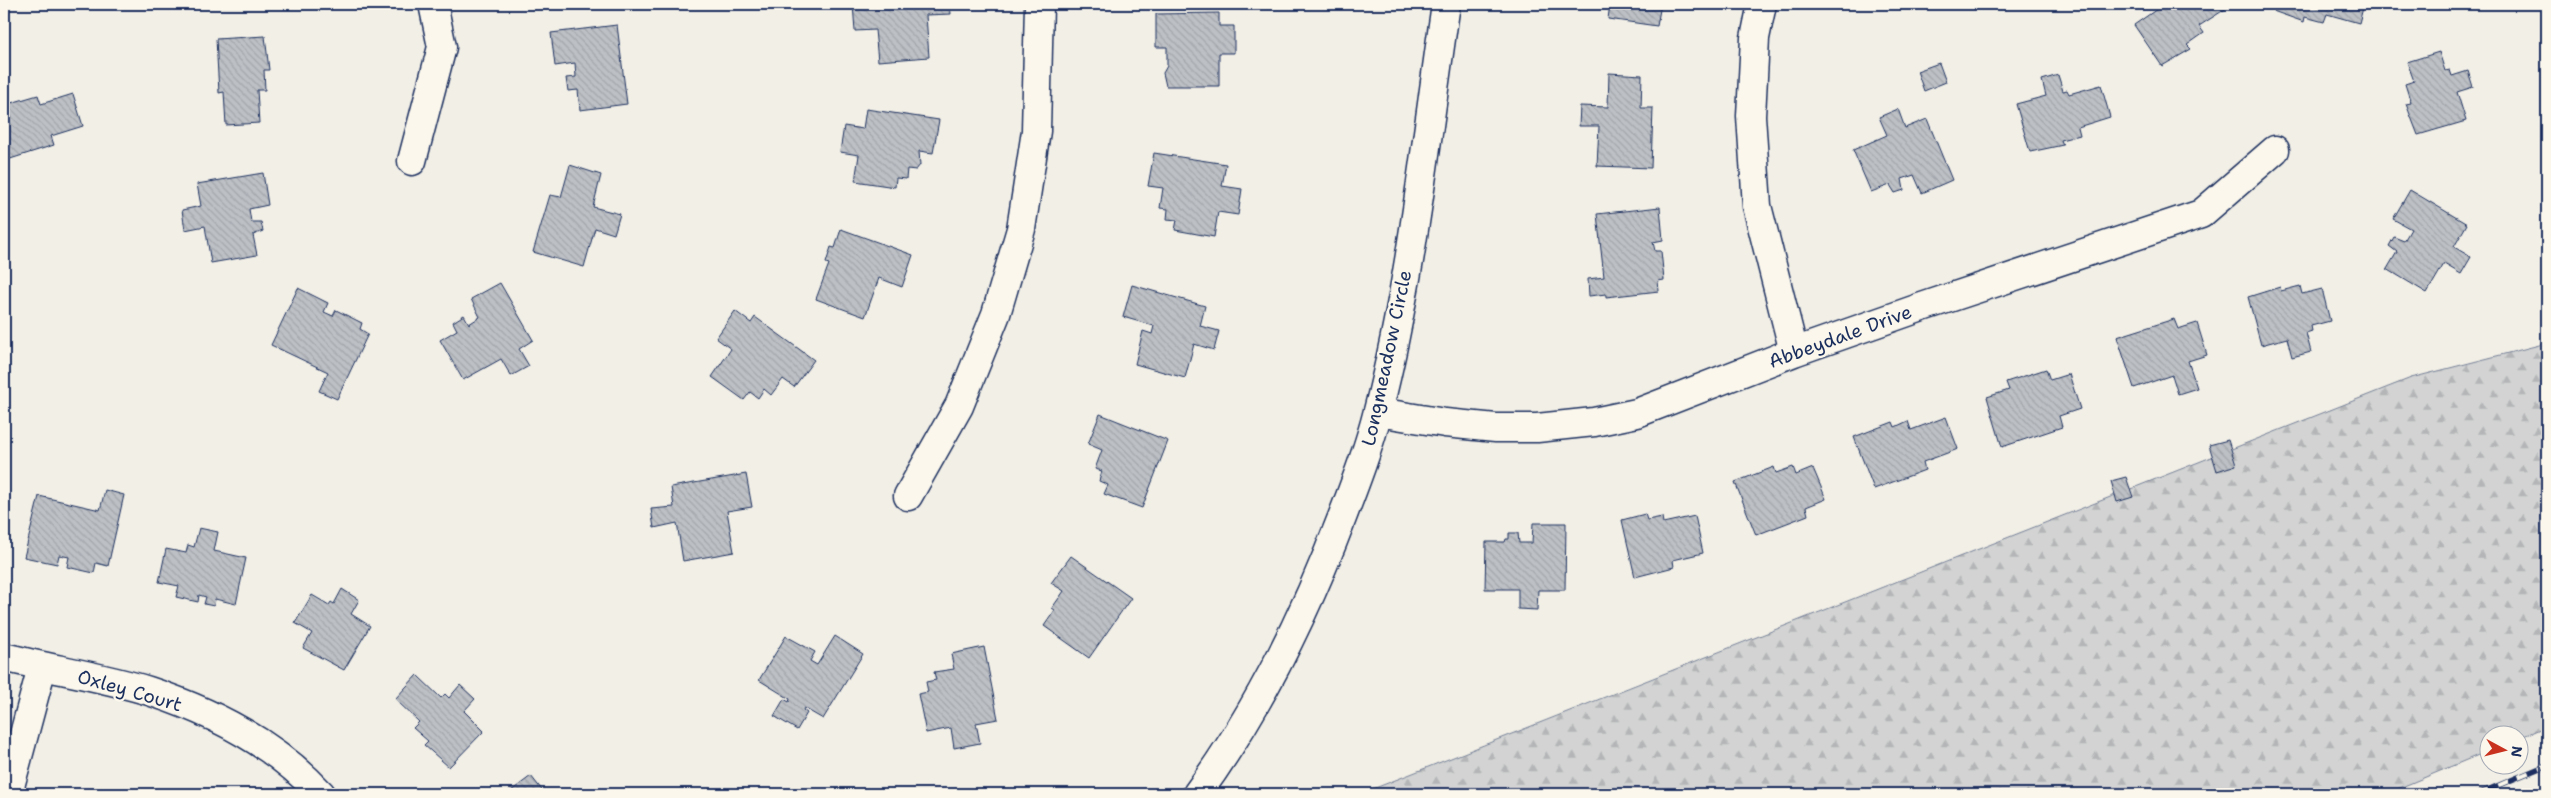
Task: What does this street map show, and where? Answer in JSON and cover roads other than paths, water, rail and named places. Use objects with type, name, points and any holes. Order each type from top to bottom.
[{"type":"street","points":[[412,161],[442,46],[433,4]]},
{"type":"street","points":[[908,496],[959,406],[996,314],[1020,229],[1036,131],[1039,4]]},
{"type":"street","name":"Longmeadow Circle","points":[[1197,794],[1250,711],[1292,636],[1325,564],[1359,474],[1378,412],[1402,295],[1446,4]]},
{"type":"street","points":[[1762,4],[1755,38],[1751,116],[1757,206],[1794,352]]},
{"type":"street","name":"Abbeydale Drive","points":[[1378,412],[1445,423],[1496,428],[1536,428],[1594,422],[1637,413],[1794,352],[2086,250],[2201,214],[2275,150]]},
{"type":"street","name":"Oxley Court","points":[[4,657],[148,691],[210,714],[263,744],[308,780],[321,794]]},
{"type":"street","points":[[8,794],[42,666]]},
{"type":"railway","points":[[2478,794],[2547,765]]}]
